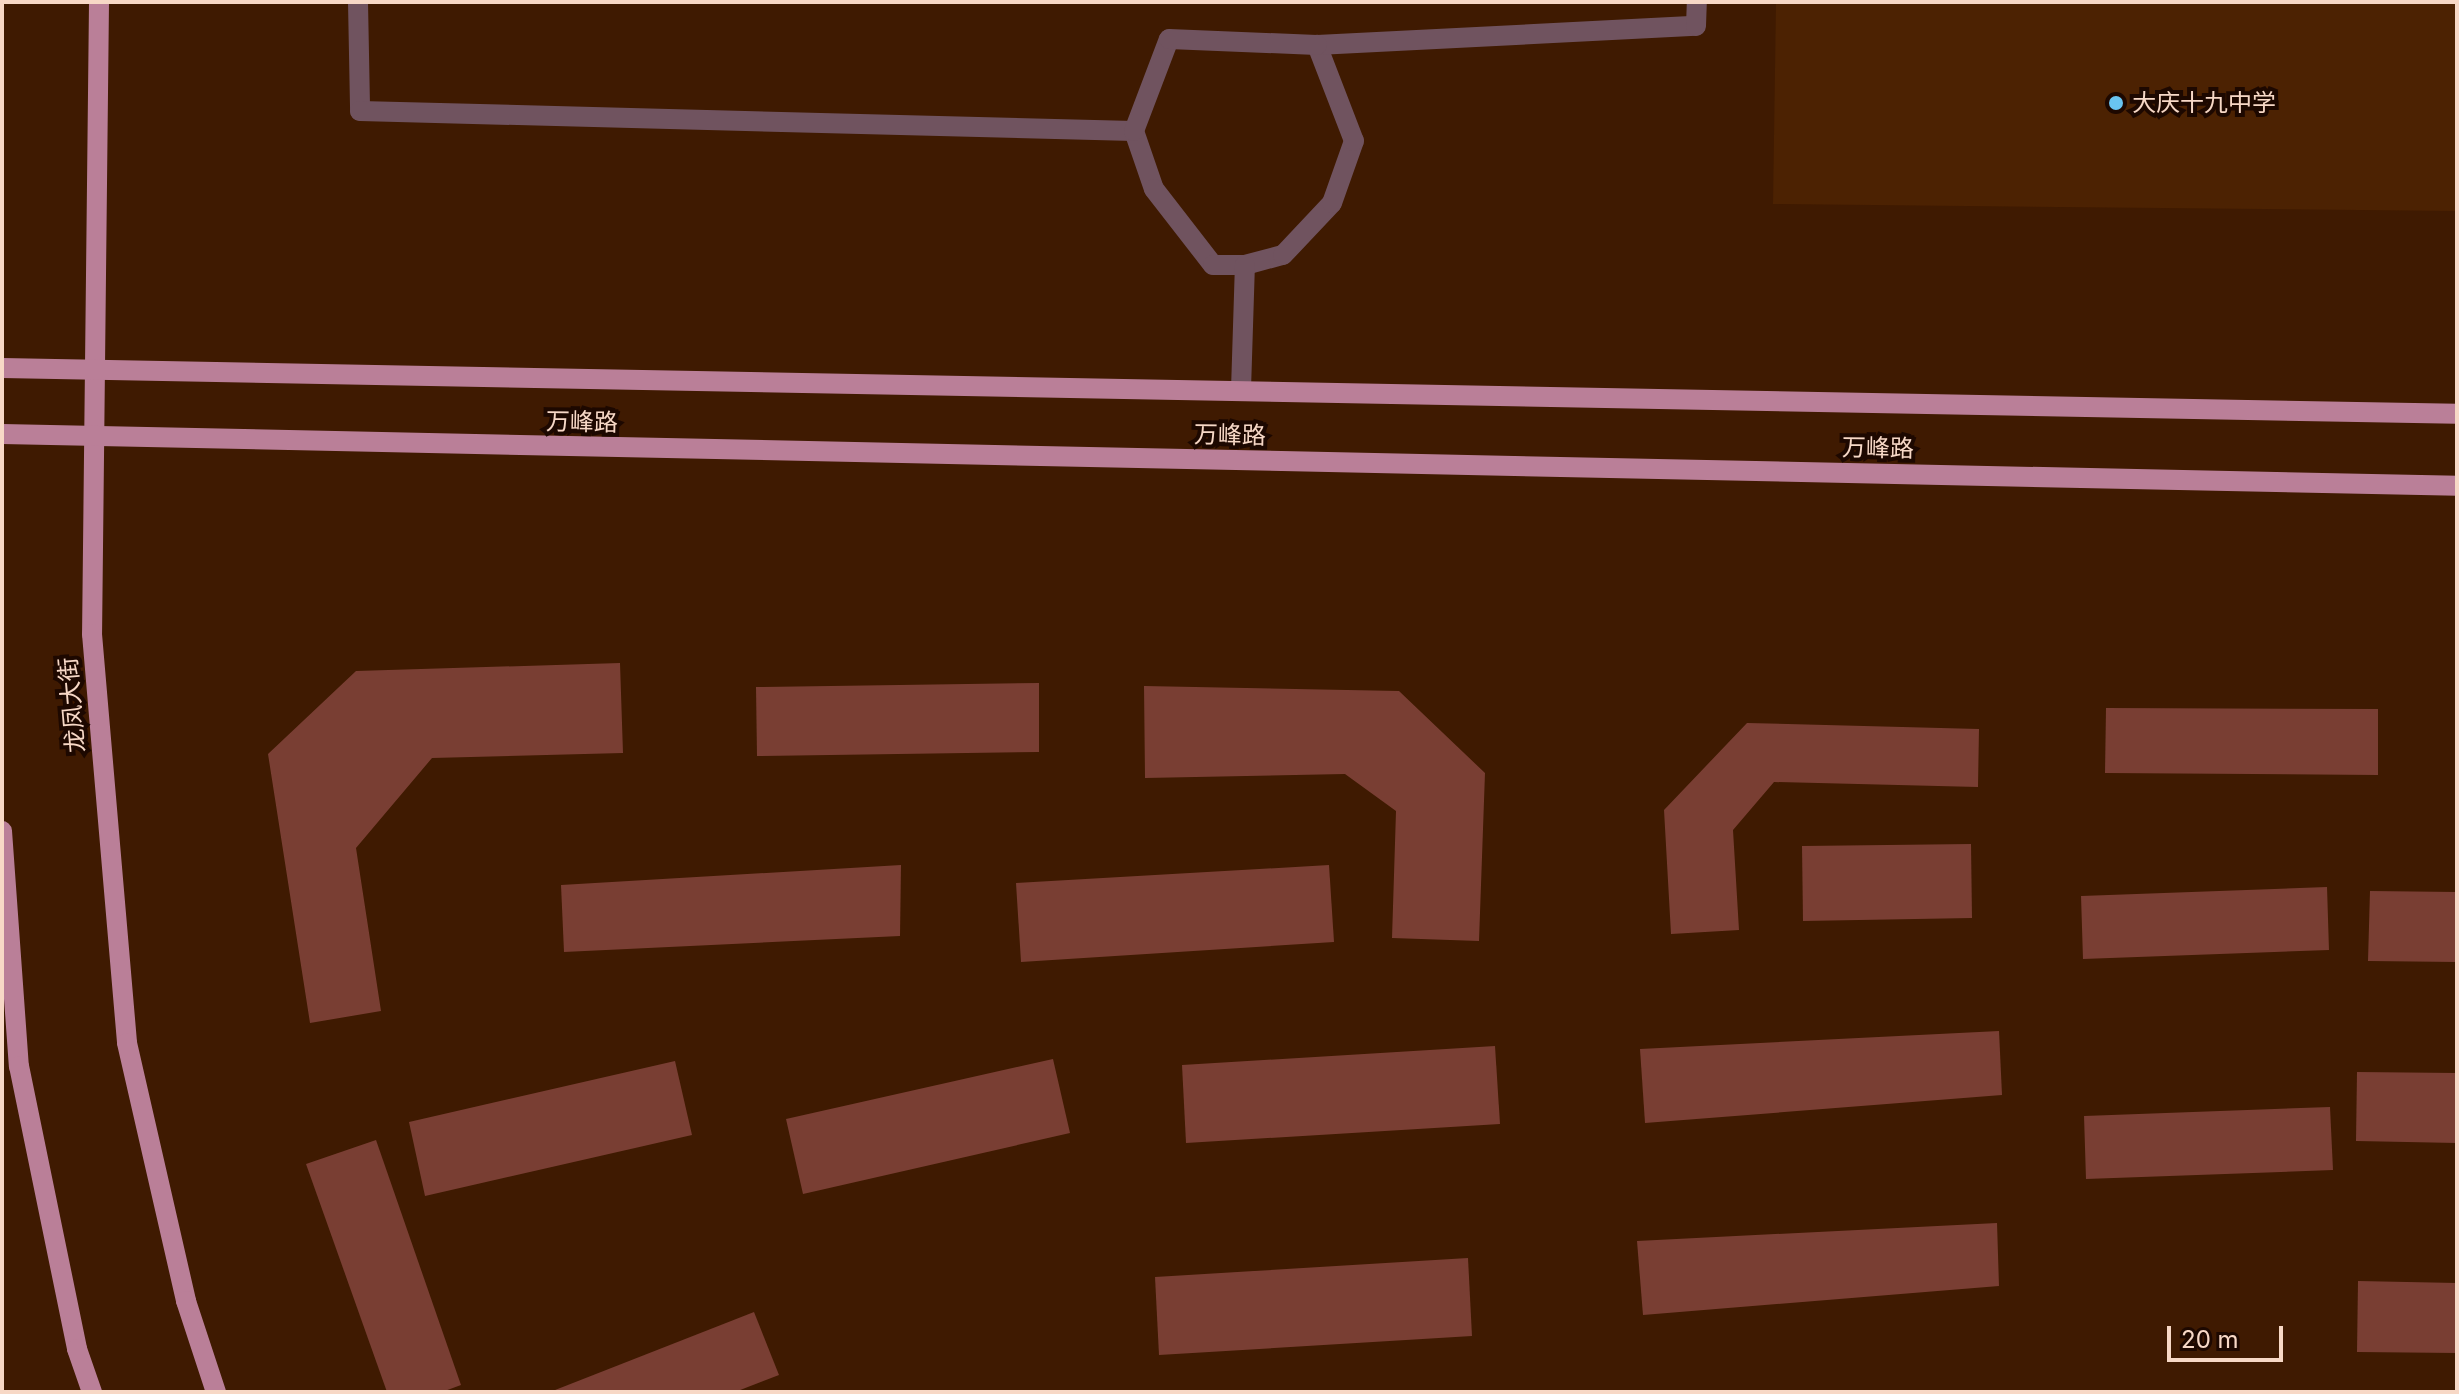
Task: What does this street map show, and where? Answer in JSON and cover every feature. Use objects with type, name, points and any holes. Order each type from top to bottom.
[{"type":"main road","name":"龙凤大街","points":[[99,2],[92,367],[92,634],[127,1043],[186,1301],[216,1392]]},
{"type":"main road","name":"万峰路","points":[[2,368],[92,367],[2457,414]]},
{"type":"main road","name":"万峰路","points":[[2,434],[2457,486]]},
{"type":"main road","points":[[2,831],[19,1066],[77,1349],[92,1392]]},
{"type":"lane","points":[[358,2],[360,111],[1134,131]]},
{"type":"lane","points":[[1317,45],[1354,141],[1332,203],[1283,255],[1245,265],[1213,265],[1154,189],[1134,131],[1169,39],[1317,45],[1696,26],[1697,2]]},
{"type":"lane","points":[[1241,390],[1245,265]]},
{"type":"shaded area","name":"大庆十九中学","points":[[1776,2],[2457,2],[2457,211],[1773,204]]},
{"type":"building","points":[[620,663],[623,753],[432,758],[356,848],[381,1011],[310,1023],[268,754],[356,671]]},
{"type":"building","points":[[1039,683],[1039,752],[757,756],[756,687]]},
{"type":"building","points":[[1144,686],[1399,691],[1485,773],[1479,941],[1392,938],[1396,811],[1345,774],[1145,778]]},
{"type":"building","points":[[2106,708],[2378,709],[2378,775],[2105,773]]},
{"type":"building","points":[[1747,723],[1979,729],[1978,787],[1774,782],[1733,830],[1739,930],[1671,934],[1664,810]]},
{"type":"building","points":[[1971,844],[1972,918],[1803,921],[1802,846]]},
{"type":"building","points":[[901,865],[900,936],[564,952],[561,885]]},
{"type":"building","points":[[1329,865],[1334,942],[1021,962],[1016,883]]},
{"type":"building","points":[[2327,887],[2329,950],[2083,959],[2081,896]]},
{"type":"building","points":[[2370,891],[2457,892],[2457,962],[2368,961]]},
{"type":"building","points":[[1999,1031],[2002,1095],[1645,1123],[1640,1049]]},
{"type":"building","points":[[1495,1046],[1500,1124],[1186,1143],[1182,1065]]},
{"type":"building","points":[[1053,1059],[1070,1133],[803,1194],[786,1119]]},
{"type":"building","points":[[675,1061],[692,1135],[425,1196],[409,1122]]},
{"type":"building","points":[[2357,1072],[2457,1073],[2457,1143],[2356,1141]]},
{"type":"building","points":[[2330,1107],[2333,1170],[2086,1179],[2084,1116]]},
{"type":"building","points":[[376,1140],[461,1385],[442,1392],[387,1392],[306,1164]]},
{"type":"building","points":[[1997,1223],[1999,1286],[1643,1315],[1637,1241]]},
{"type":"building","points":[[1468,1258],[1472,1336],[1159,1355],[1155,1277]]},
{"type":"building","points":[[2358,1281],[2457,1283],[2457,1353],[2357,1352]]},
{"type":"building","points":[[754,1312],[779,1375],[735,1392],[550,1392]]},
{"type":"place","name":"大庆十九中学","points":[[2116,103]]}]
